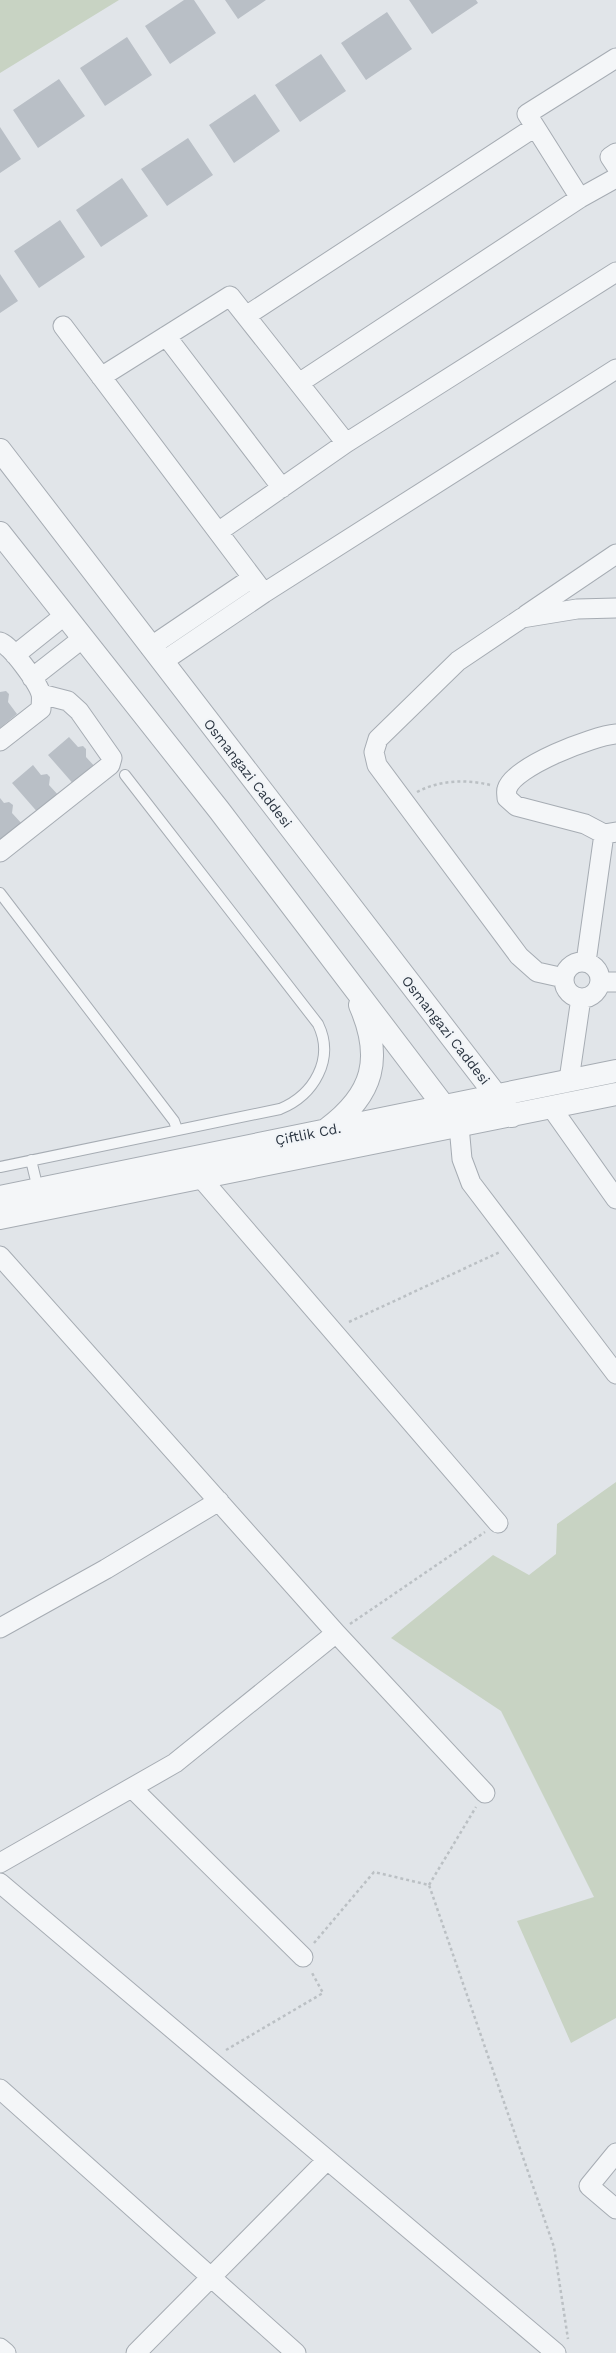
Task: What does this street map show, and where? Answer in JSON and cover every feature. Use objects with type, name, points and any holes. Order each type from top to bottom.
[{"type":"street","points":[[580,198],[527,114],[616,58]]},
{"type":"street","points":[[246,316],[535,127]]},
{"type":"street","points":[[616,153],[610,157],[616,166]]},
{"type":"street","points":[[299,383],[580,198],[616,178]]},
{"type":"street","points":[[218,532],[346,443],[616,272]]},
{"type":"street","points":[[101,377],[230,296],[346,443]]},
{"type":"street","points":[[63,326],[264,593]]},
{"type":"street","points":[[166,336],[282,488]]},
{"type":"street","points":[[156,654],[264,593],[616,370]]},
{"type":"street","name":"Osmangazi Caddesi","points":[[0,450],[512,1116]]},
{"type":"street","points":[[0,533],[219,810],[445,1106],[459,1126],[462,1159],[471,1183],[616,1374]]},
{"type":"street","points":[[564,978],[537,972],[519,956],[377,765],[374,752],[378,739],[458,661],[616,554]]},
{"type":"street","points":[[156,654],[252,578]]},
{"type":"street","points":[[522,618],[577,609],[616,608]]},
{"type":"street","points":[[15,655],[65,615]]},
{"type":"street","points":[[37,686],[83,638]]},
{"type":"street","points":[[0,642],[4,643],[15,655],[37,686],[41,709],[0,741]]},
{"type":"street","points":[[0,852],[110,765],[112,758],[79,711],[68,701],[37,686]]},
{"type":"street","points":[[586,962],[610,833],[585,824],[516,806],[507,798],[506,789],[513,778],[562,749],[605,735],[616,734]]},
{"type":"street","points":[[580,962],[586,962],[596,968],[608,982],[592,995],[581,998],[570,994],[564,984],[564,978],[569,967],[580,962]]},
{"type":"street","points":[[324,1131],[353,1108],[365,1091],[372,1070],[372,1044],[366,1020],[350,982]]},
{"type":"street","points":[[569,1080],[581,998]]},
{"type":"street","name":"Çiftlik Cd.","points":[[0,1197],[616,1071]]},
{"type":"street","name":"Çiftlik Cd.","points":[[0,1218],[616,1094]]},
{"type":"street","points":[[551,1108],[616,1198]]},
{"type":"street","points":[[201,1178],[498,1523]]},
{"type":"street","points":[[0,1256],[336,1633],[485,1793]]},
{"type":"street","points":[[0,1628],[106,1568],[219,1501]]},
{"type":"street","points":[[0,1863],[175,1762],[336,1633]]},
{"type":"street","points":[[132,1788],[303,1956]]},
{"type":"street","points":[[0,1883],[327,2160],[562,2349]]},
{"type":"street","points":[[0,2089],[296,2353]]},
{"type":"street","points":[[616,2154],[589,2186],[616,2209]]},
{"type":"street","points":[[136,2353],[327,2160]]},
{"type":"street","points":[[0,2348],[6,2353]]},
{"type":"lane","points":[[0,1167],[280,1109],[289,1105],[313,1085],[318,1076],[325,1047],[318,1024],[125,775]]},
{"type":"lane","points":[[0,893],[174,1121],[177,1130]]},
{"type":"lane","points":[[31,1160],[38,1189]]},
{"type":"path","points":[[402,799],[424,788],[449,782],[473,781],[506,789]]},
{"type":"path","points":[[332,1330],[517,1244]]},
{"type":"path","points":[[336,1633],[498,1523]]},
{"type":"path","points":[[429,1885],[485,1793]]},
{"type":"path","points":[[374,1872],[429,1885]]},
{"type":"path","points":[[429,1885],[554,2247],[562,2349]]},
{"type":"green space","points":[[0,0],[119,0],[0,73]]},
{"type":"green space","points":[[616,1482],[616,2018],[571,2043],[517,1921],[594,1897],[501,1711],[391,1638],[493,1555],[529,1575],[556,1554],[557,1524]]},
{"type":"building","points":[[184,0],[194,0],[216,33],[170,64],[145,26]]},
{"type":"building","points":[[225,0],[266,0],[238,19]]},
{"type":"building","points":[[409,0],[476,0],[478,3],[432,34]]},
{"type":"building","points":[[387,12],[412,49],[366,80],[341,43]]},
{"type":"building","points":[[127,37],[152,75],[105,106],[80,68]]},
{"type":"building","points":[[321,54],[346,91],[300,122],[275,85]]},
{"type":"building","points":[[59,79],[85,116],[38,148],[13,110]]},
{"type":"building","points":[[255,94],[280,131],[234,163],[209,125]]},
{"type":"building","points":[[0,127],[21,159],[0,173]]},
{"type":"building","points":[[188,138],[213,175],[167,206],[141,169]]},
{"type":"building","points":[[122,178],[148,216],[101,247],[76,210]]},
{"type":"building","points":[[60,220],[85,257],[39,288],[14,251]]},
{"type":"building","points":[[0,274],[18,301],[0,313]]},
{"type":"building","points":[[6,691],[9,694],[8,702],[17,714],[0,728],[0,692]]},
{"type":"building","points":[[69,737],[78,747],[83,746],[86,749],[86,757],[97,769],[76,787],[48,755]]},
{"type":"building","points":[[33,765],[41,775],[47,774],[50,777],[49,785],[60,797],[40,815],[12,783]]},
{"type":"building","points":[[0,798],[4,803],[9,802],[13,805],[12,813],[23,825],[0,840]]}]
